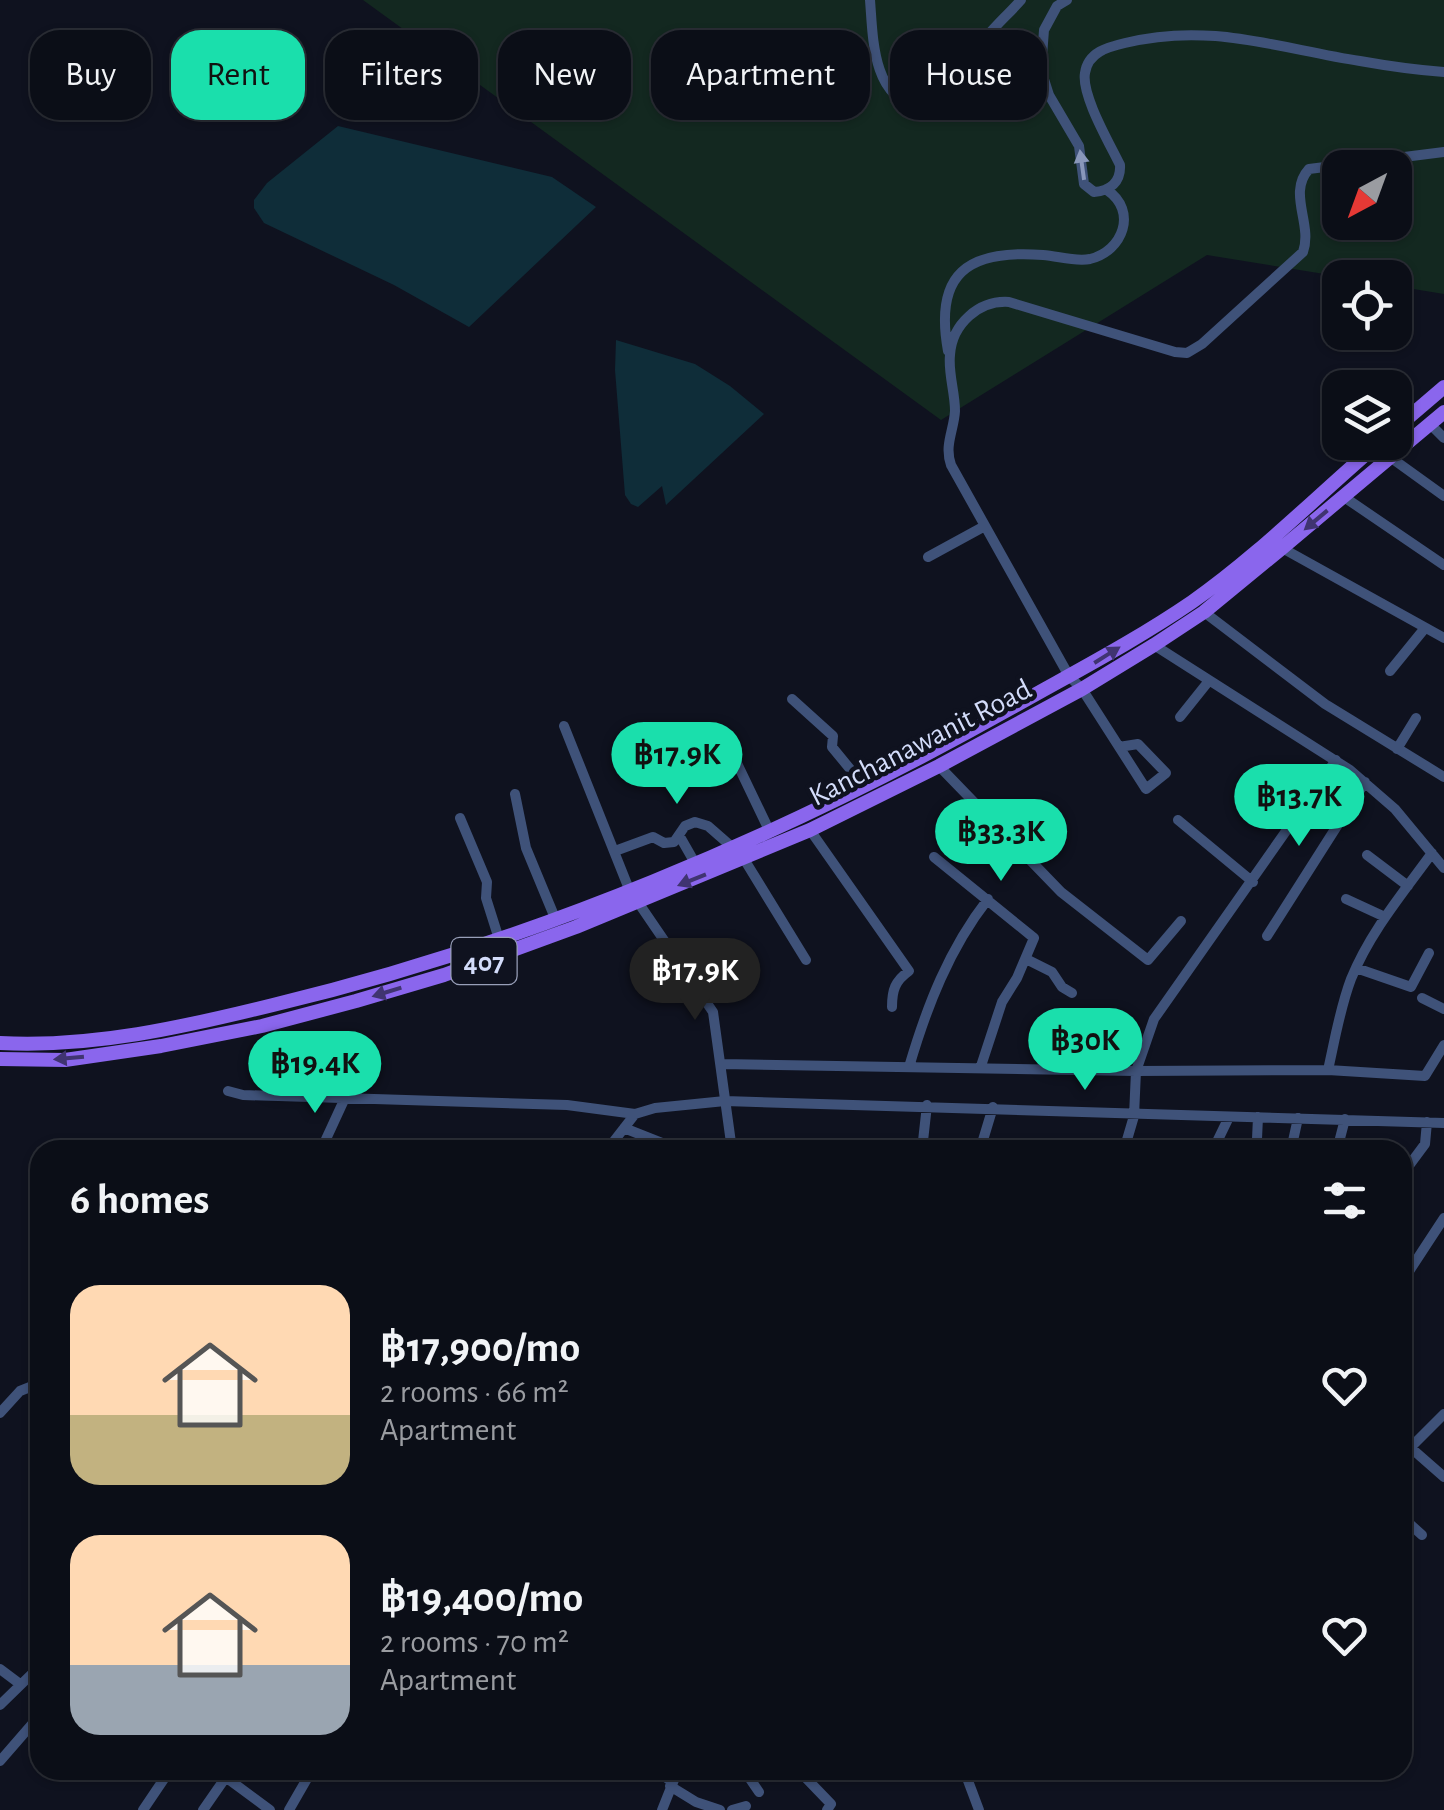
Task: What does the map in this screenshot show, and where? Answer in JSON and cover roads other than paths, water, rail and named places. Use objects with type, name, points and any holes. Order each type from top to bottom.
[{"type":"main road","points":[[1412,415],[1444,387]]},
{"type":"main road","name":"Kanchanawanit Road","points":[[1412,439],[1444,412]]},
{"type":"main road","name":"Kanchanawanit Road","points":[[0,1043],[49,1045],[148,1032],[242,1013],[415,968],[556,918],[744,859],[810,830],[935,760],[1193,601],[1359,460]]},
{"type":"main road","name":"Kanchanawanit Road","points":[[0,1059],[66,1060],[262,1026],[444,976],[634,895],[732,846],[864,786],[935,760],[1082,690],[1204,612],[1387,460]]},
{"type":"street","points":[[870,0],[884,83],[903,101],[924,106],[942,102],[958,92],[976,51],[1021,0]]},
{"type":"street","points":[[1068,0],[1058,6],[1044,30],[1042,79],[1079,146],[1084,184],[1094,192],[1107,190],[1117,181],[1120,165],[1084,79],[1090,59],[1102,50],[1161,36],[1202,33],[1444,72]]},
{"type":"street","points":[[950,357],[956,335],[967,318],[999,301],[1175,352],[1194,350],[1300,256],[1307,235],[1299,191],[1308,169],[1444,152]]},
{"type":"street","points":[[1107,190],[1120,201],[1125,219],[1114,243],[1099,255],[1085,260],[1041,255],[998,257],[964,269],[948,290],[944,304],[955,412],[947,454],[983,527],[1069,676],[1146,789],[1166,773],[1138,744],[1118,747]]},
{"type":"street","points":[[1430,424],[1444,438]]},
{"type":"street","points":[[1394,460],[1444,496]]},
{"type":"street","points":[[1344,497],[1444,565]]},
{"type":"street","points":[[928,557],[983,527]]},
{"type":"street","points":[[1282,548],[1444,638]]},
{"type":"street","points":[[1204,612],[1325,704],[1444,777]]},
{"type":"street","points":[[1390,671],[1425,628]]},
{"type":"street","points":[[1154,645],[1365,782],[1395,808],[1444,868]]},
{"type":"street","points":[[1180,718],[1208,682]]},
{"type":"street","points":[[792,699],[834,736],[832,748],[864,786]]},
{"type":"street","points":[[1398,749],[1416,718]]},
{"type":"street","points":[[564,726],[634,895],[710,1007],[722,1064],[731,1140]]},
{"type":"street","points":[[707,753],[732,755],[769,830]]},
{"type":"street","points":[[935,760],[1062,892],[1148,960],[1181,921]]},
{"type":"street","points":[[1127,1140],[1134,1116],[1136,1070],[1149,1028],[1336,760]]},
{"type":"street","points":[[1267,936],[1365,782]]},
{"type":"street","points":[[515,794],[526,848],[556,918]]},
{"type":"street","points":[[460,818],[486,882],[486,898],[499,939]]},
{"type":"street","points":[[1178,820],[1254,882]]},
{"type":"street","points":[[615,851],[652,837],[670,844],[688,824],[699,822],[732,846]]},
{"type":"street","points":[[810,830],[909,970],[892,992],[892,1007]]},
{"type":"street","points":[[680,835],[695,863]]},
{"type":"street","points":[[1368,854],[1408,886]]},
{"type":"street","points":[[1328,1070],[1341,1007],[1356,968],[1385,917],[1432,854]]},
{"type":"street","points":[[934,857],[1034,938],[1002,1002],[982,1066]]},
{"type":"street","points":[[744,859],[806,960]]},
{"type":"street","points":[[909,1067],[925,1013],[960,936],[988,899]]},
{"type":"street","points":[[1346,899],[1385,917]]},
{"type":"street","points":[[1356,968],[1412,987],[1429,952]]},
{"type":"street","points":[[1026,959],[1052,972],[1072,992]]},
{"type":"street","points":[[1422,998],[1444,1009]]},
{"type":"street","points":[[722,1064],[1328,1070],[1425,1076],[1444,1045]]},
{"type":"street","points":[[228,1091],[243,1095],[566,1104],[635,1114],[655,1108],[725,1102],[1444,1123]]},
{"type":"street","points":[[326,1140],[345,1098]]},
{"type":"street","points":[[923,1140],[927,1105]]},
{"type":"street","points":[[983,1140],[993,1108]]},
{"type":"street","points":[[615,1140],[635,1114]]},
{"type":"street","points":[[1218,1140],[1229,1117]]},
{"type":"street","points":[[1256,1140],[1258,1118]]},
{"type":"street","points":[[1293,1140],[1298,1118]]},
{"type":"street","points":[[1339,1140],[1344,1119]]},
{"type":"street","points":[[1412,1155],[1426,1140],[1428,1122]]},
{"type":"street","points":[[624,1128],[654,1140]]},
{"type":"street","points":[[1412,1267],[1444,1218]]},
{"type":"street","points":[[0,1413],[20,1392],[30,1388]]},
{"type":"street","points":[[1412,1446],[1444,1414]]},
{"type":"street","points":[[1412,1456],[1444,1477]]},
{"type":"street","points":[[1412,1526],[1422,1535]]},
{"type":"street","points":[[0,1669],[20,1684]]},
{"type":"street","points":[[0,1705],[30,1675]]},
{"type":"street","points":[[0,1760],[30,1726]]},
{"type":"street","points":[[143,1810],[163,1780]]},
{"type":"street","points":[[204,1810],[218,1780]]},
{"type":"street","points":[[229,1780],[267,1809]]},
{"type":"street","points":[[288,1810],[306,1780]]},
{"type":"street","points":[[667,1780],[696,1802],[720,1810]]},
{"type":"street","points":[[662,1810],[673,1780]]},
{"type":"street","points":[[751,1780],[759,1792]]},
{"type":"street","points":[[809,1780],[830,1802],[827,1810]]},
{"type":"street","points":[[967,1780],[976,1808]]},
{"type":"street","points":[[732,1810],[746,1806]]},
{"type":"water","points":[[338,126],[552,177],[596,207],[469,327],[394,285],[264,223],[254,208],[254,200],[267,183]]},
{"type":"water","points":[[616,340],[695,364],[764,414],[666,505],[662,486],[638,507],[625,495]]}]
